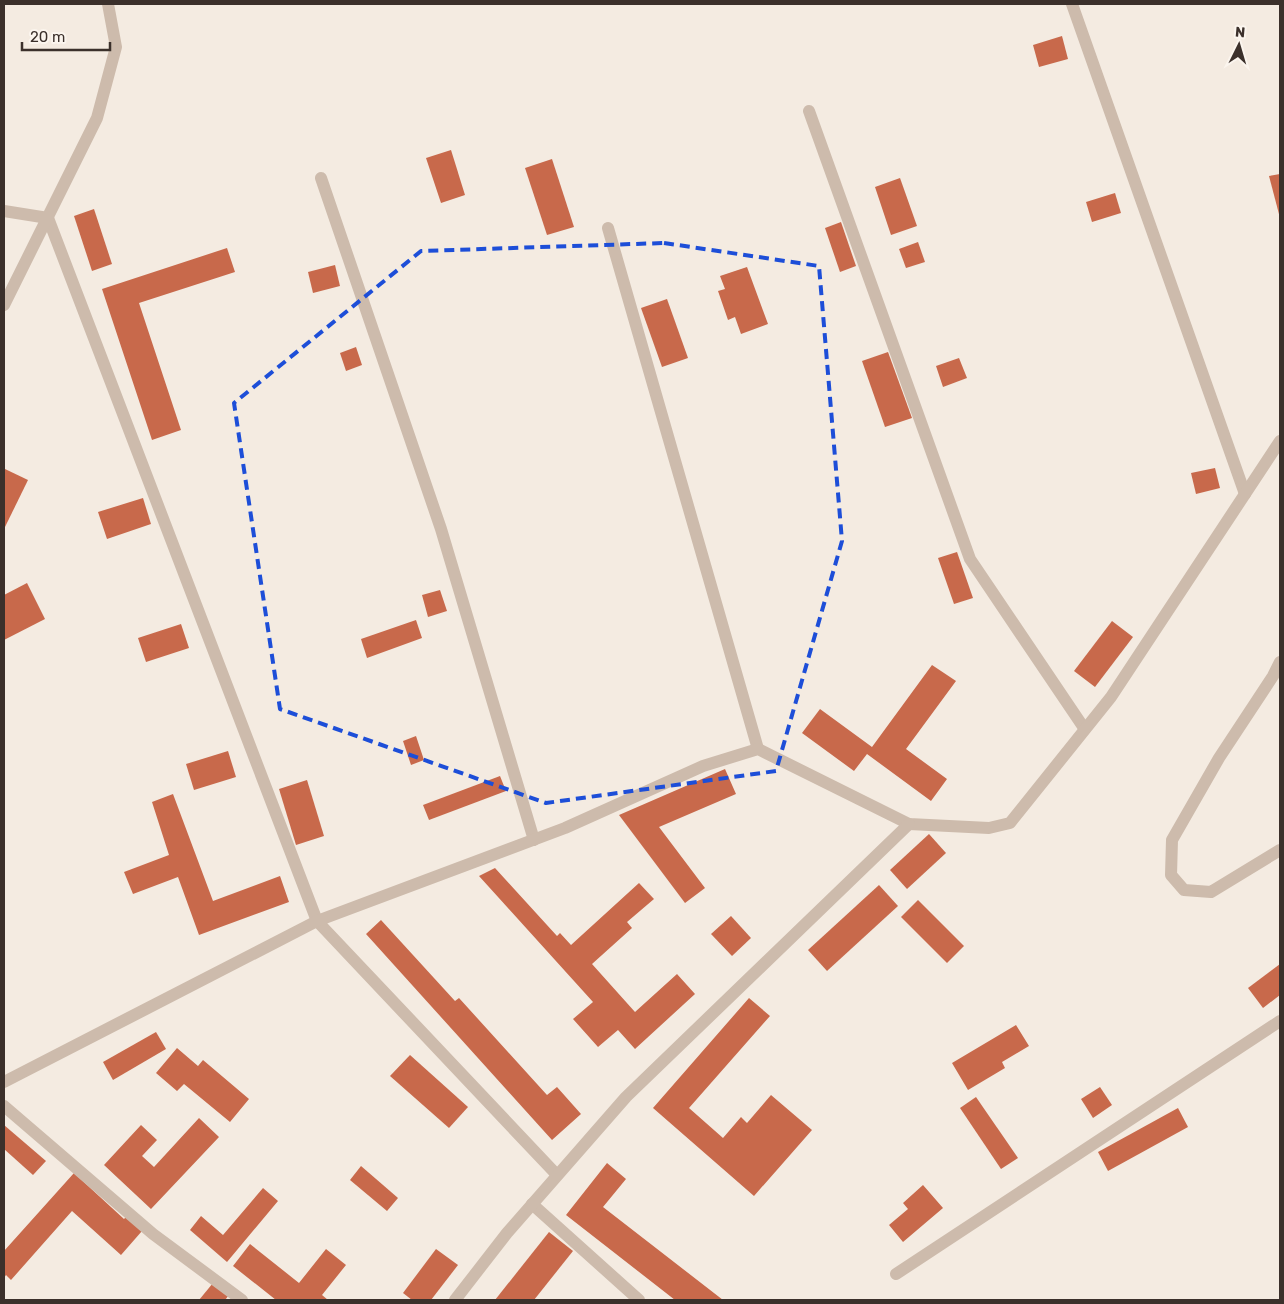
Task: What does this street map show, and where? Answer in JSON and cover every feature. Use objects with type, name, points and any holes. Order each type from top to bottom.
[{"type":"street","points":[[4,305],[97,118],[116,47],[108,4]]},
{"type":"street","points":[[1072,4],[1245,494]]},
{"type":"street","points":[[809,111],[970,559],[1084,728]]},
{"type":"street","points":[[321,178],[441,528],[534,840]]},
{"type":"street","points":[[4,210],[48,218]]},
{"type":"street","points":[[48,218],[317,922],[557,1175]]},
{"type":"street","points":[[608,228],[758,749]]},
{"type":"street","points":[[4,1082],[317,922],[534,840],[703,766],[758,749],[909,824],[989,828],[1010,823],[1084,728],[1111,697],[1280,441]]},
{"type":"street","points":[[1280,662],[1274,676],[1219,758],[1172,840],[1171,875],[1184,890],[1211,892],[1280,850]]},
{"type":"street","points":[[455,1300],[532,1204],[626,1096],[822,905],[909,824]]},
{"type":"street","points":[[896,1274],[1280,1021]]},
{"type":"street","points":[[4,1106],[153,1234],[242,1300]]},
{"type":"street","points":[[532,1204],[639,1300]]},
{"type":"highlighted area","points":[[664,243],[819,266],[842,541],[776,771],[546,803],[280,709],[234,403],[421,251]]},
{"type":"building","points":[[1062,36],[1068,59],[1039,67],[1033,45]]},
{"type":"building","points":[[451,150],[465,195],[441,203],[426,158]]},
{"type":"building","points":[[552,159],[574,227],[547,235],[525,168]]},
{"type":"building","points":[[1280,174],[1280,218],[1269,176]]},
{"type":"building","points":[[900,178],[917,226],[891,235],[875,187]]},
{"type":"building","points":[[1115,193],[1121,213],[1092,222],[1086,202]]},
{"type":"building","points":[[94,209],[112,264],[92,271],[74,216]]},
{"type":"building","points":[[841,222],[856,266],[840,272],[825,228]]},
{"type":"building","points":[[918,242],[925,262],[906,268],[899,249]]},
{"type":"building","points":[[227,248],[235,272],[139,303],[181,430],[152,440],[102,289]]},
{"type":"building","points":[[335,265],[340,286],[313,293],[308,272]]},
{"type":"building","points":[[747,267],[768,324],[741,334],[735,317],[728,320],[718,291],[725,289],[720,276]]},
{"type":"building","points":[[667,299],[688,358],[662,367],[641,308]]},
{"type":"building","points":[[356,347],[362,365],[346,371],[340,353]]},
{"type":"building","points":[[888,352],[912,418],[885,427],[862,361]]},
{"type":"building","points":[[959,358],[967,378],[943,387],[936,366]]},
{"type":"building","points":[[1215,468],[1220,488],[1196,494],[1191,473]]},
{"type":"building","points":[[5,469],[28,480],[5,527],[4,473]]},
{"type":"building","points":[[143,498],[151,524],[107,539],[98,512]]},
{"type":"building","points":[[957,552],[973,598],[954,604],[938,558]]},
{"type":"building","points":[[27,583],[45,619],[4,640],[4,595]]},
{"type":"building","points":[[440,590],[447,611],[428,617],[422,595]]},
{"type":"building","points":[[416,620],[422,638],[367,658],[361,639]]},
{"type":"building","points":[[1112,621],[1133,637],[1095,687],[1074,671]]},
{"type":"building","points":[[181,624],[189,648],[146,662],[138,638]]},
{"type":"building","points":[[932,665],[956,681],[906,749],[947,779],[931,801],[867,754],[854,771],[802,733],[820,709],[872,747]]},
{"type":"building","points":[[416,736],[424,760],[411,765],[403,741]]},
{"type":"building","points":[[228,751],[236,777],[194,790],[186,764]]},
{"type":"building","points":[[725,769],[736,794],[659,827],[705,888],[685,903],[619,815]]},
{"type":"building","points":[[500,776],[506,791],[429,820],[423,805]]},
{"type":"building","points":[[307,780],[324,836],[296,845],[279,789]]},
{"type":"building","points":[[173,794],[213,901],[280,876],[289,902],[199,935],[178,877],[133,894],[124,872],[169,855],[152,802]]},
{"type":"building","points":[[929,834],[946,853],[907,889],[890,870]]},
{"type":"building","points":[[495,868],[557,936],[560,933],[571,945],[639,883],[654,899],[627,922],[632,928],[592,964],[635,1012],[677,974],[695,994],[635,1049],[618,1030],[598,1047],[573,1019],[593,1002],[479,876]]},
{"type":"building","points":[[879,885],[898,906],[827,971],[808,950]]},
{"type":"building","points":[[918,900],[964,946],[947,963],[901,917]]},
{"type":"building","points":[[731,916],[751,938],[732,956],[711,934]]},
{"type":"building","points":[[381,920],[455,1001],[459,998],[547,1095],[557,1087],[581,1114],[552,1140],[366,934]]},
{"type":"building","points":[[1280,964],[1280,995],[1263,1008],[1248,988]]},
{"type":"building","points":[[749,998],[770,1016],[689,1108],[723,1138],[741,1117],[747,1123],[771,1095],[812,1130],[754,1196],[653,1108]]},
{"type":"building","points":[[1016,1025],[1029,1046],[1002,1062],[1005,1068],[968,1090],[952,1063]]},
{"type":"building","points":[[156,1032],[166,1049],[113,1080],[103,1062]]},
{"type":"building","points":[[177,1048],[198,1066],[203,1060],[249,1099],[230,1122],[184,1084],[177,1091],[156,1073]]},
{"type":"building","points":[[410,1055],[468,1107],[449,1128],[390,1076]]},
{"type":"building","points":[[1100,1087],[1112,1105],[1093,1118],[1081,1099]]},
{"type":"building","points":[[976,1097],[1018,1158],[1001,1169],[960,1108]]},
{"type":"building","points":[[1178,1108],[1188,1127],[1108,1171],[1098,1152]]},
{"type":"building","points":[[199,1118],[219,1137],[151,1209],[104,1165],[141,1125],[157,1140],[142,1156],[154,1167]]},
{"type":"building","points":[[4,1125],[46,1161],[33,1175],[4,1149]]},
{"type":"building","points":[[607,1163],[626,1179],[603,1207],[723,1300],[675,1300],[566,1215]]},
{"type":"building","points":[[361,1166],[398,1198],[387,1211],[350,1180]]},
{"type":"building","points":[[74,1173],[124,1219],[126,1217],[142,1231],[121,1255],[72,1211],[11,1280],[6,1275],[4,1278],[4,1251]]},
{"type":"building","points":[[923,1185],[943,1208],[903,1242],[889,1225],[908,1209],[903,1203]]},
{"type":"building","points":[[263,1188],[278,1201],[227,1262],[190,1230],[201,1216],[223,1235]]},
{"type":"building","points":[[549,1232],[573,1251],[534,1300],[495,1300]]},
{"type":"building","points":[[250,1244],[299,1283],[326,1249],[346,1265],[322,1295],[328,1300],[276,1300],[233,1266]]},
{"type":"building","points":[[436,1249],[458,1265],[431,1300],[412,1300],[403,1293]]},
{"type":"building","points":[[213,1283],[229,1295],[225,1300],[199,1300]]}]
